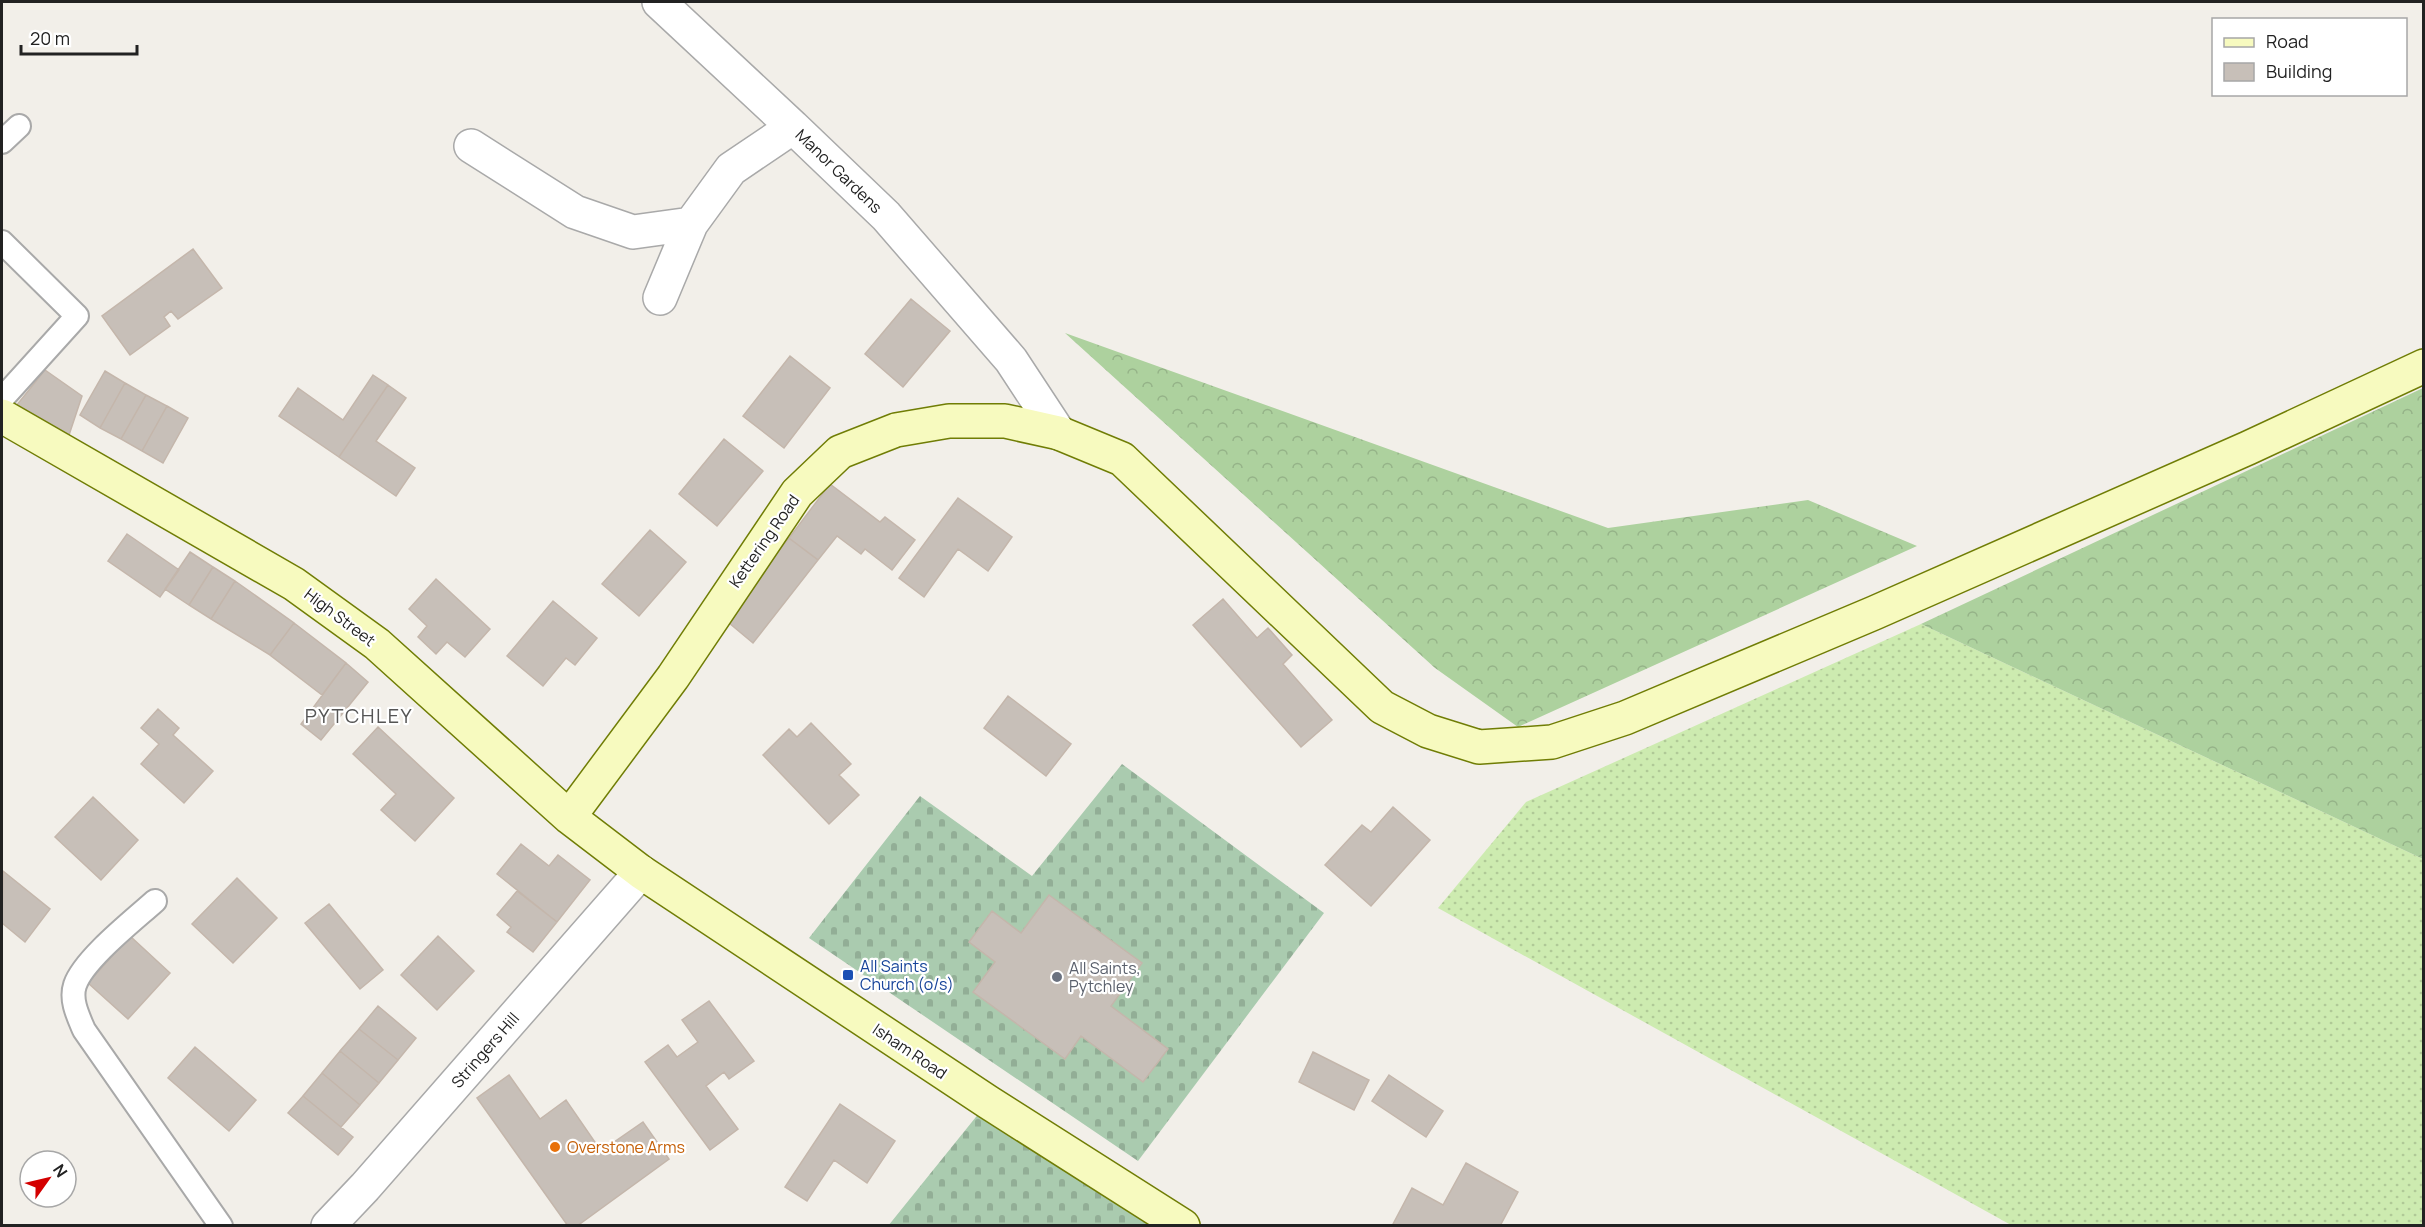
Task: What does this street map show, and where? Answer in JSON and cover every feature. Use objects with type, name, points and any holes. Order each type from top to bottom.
[{"type":"street","points":[[659,2],[793,127]]},
{"type":"street","name":"Manor Gardens","points":[[660,298],[692,224],[731,169],[793,127],[886,216],[1011,360],[1059,433]]},
{"type":"street","points":[[471,146],[575,212],[633,232],[692,224]]},
{"type":"street","name":"Kettering Road","points":[[569,817],[673,677],[797,493],[840,452],[896,430],[949,421],[1005,422],[1059,433],[1122,459],[1382,707],[1428,731],[1479,747],[1552,742],[1625,718],[1874,613],[2248,448],[2424,366]]},
{"type":"street","name":"High Street","points":[[2,416],[294,584],[377,644],[569,817],[641,872]]},
{"type":"street","name":"Stringers Hill","points":[[328,1226],[365,1187],[641,872]]},
{"type":"street","name":"Isham Road","points":[[641,872],[988,1102],[1183,1226]]},
{"type":"lane","points":[[2,142],[19,126]]},
{"type":"lane","points":[[2,242],[77,316],[2,399]]},
{"type":"lane","points":[[155,901],[91,961],[75,986],[75,1006],[84,1030],[221,1226]]},
{"type":"green space","points":[[1065,333],[1608,528],[1808,500],[1917,546],[1518,727],[1435,668]]},
{"type":"green space","points":[[2423,388],[2423,859],[1921,624]]},
{"type":"green space","points":[[1921,624],[2423,859],[2423,1225],[2011,1225],[1438,908],[1526,802]]},
{"type":"green space","points":[[1122,764],[1324,913],[1138,1161],[809,938],[920,796],[1032,876]]},
{"type":"green space","points":[[988,1102],[1161,1226],[888,1226]]},
{"type":"building","points":[[193,249],[222,288],[178,319],[171,311],[164,317],[170,326],[130,355],[102,316]]},
{"type":"building","points":[[911,299],[950,331],[903,387],[865,354]]},
{"type":"building","points":[[790,356],[830,388],[784,448],[743,416]]},
{"type":"building","points":[[45,370],[82,396],[68,438],[16,406]]},
{"type":"building","points":[[105,371],[125,383],[100,428],[80,415]]},
{"type":"building","points":[[373,375],[388,385],[339,457],[279,416],[298,388],[343,420]]},
{"type":"building","points":[[125,383],[146,395],[121,439],[100,428]]},
{"type":"building","points":[[388,385],[406,398],[376,441],[415,468],[396,496],[339,457]]},
{"type":"building","points":[[146,395],[167,406],[142,451],[121,439]]},
{"type":"building","points":[[167,406],[188,418],[163,463],[142,451]]},
{"type":"building","points":[[724,439],[763,471],[717,526],[679,494]]},
{"type":"building","points":[[830,484],[880,522],[885,517],[915,540],[892,570],[865,549],[861,554],[837,536],[818,560],[789,538]]},
{"type":"building","points":[[958,498],[1012,537],[988,571],[958,549],[924,597],[899,578]]},
{"type":"building","points":[[650,530],[686,562],[639,616],[602,584]]},
{"type":"building","points":[[127,534],[179,570],[160,597],[108,561]]},
{"type":"building","points":[[789,538],[818,560],[753,643],[723,618]]},
{"type":"building","points":[[190,552],[213,567],[189,605],[165,589]]},
{"type":"building","points":[[213,567],[235,581],[211,619],[189,605]]},
{"type":"building","points":[[436,579],[490,629],[465,657],[447,642],[436,654],[418,637],[427,626],[409,609]]},
{"type":"building","points":[[235,581],[294,623],[270,655],[211,619]]},
{"type":"building","points":[[1223,599],[1257,638],[1268,628],[1292,655],[1283,664],[1332,720],[1301,747],[1193,625]]},
{"type":"building","points":[[553,601],[597,638],[575,665],[566,658],[543,686],[507,656]]},
{"type":"building","points":[[294,623],[346,663],[322,695],[270,655]]},
{"type":"building","points":[[346,663],[368,682],[321,740],[301,724]]},
{"type":"building","points":[[1008,696],[1071,744],[1046,776],[984,728]]},
{"type":"building","points":[[158,709],[179,728],[173,735],[213,771],[184,803],[141,764],[159,744],[141,728]]},
{"type":"building","points":[[811,723],[851,764],[839,775],[859,795],[829,824],[763,755],[789,729],[797,737]]},
{"type":"building","points":[[378,727],[454,798],[415,841],[381,810],[396,794],[353,754]]},
{"type":"building","points":[[93,797],[138,840],[101,880],[55,837]]},
{"type":"building","points":[[1393,807],[1430,840],[1371,906],[1325,865],[1362,825],[1371,832]]},
{"type":"building","points":[[521,844],[549,866],[558,855],[590,880],[557,922],[497,874]]},
{"type":"building","points":[[3,871],[50,909],[25,942],[2,923]]},
{"type":"building","points":[[237,878],[277,918],[233,963],[192,924]]},
{"type":"building","points":[[517,891],[557,922],[533,952],[507,932],[511,927],[497,915]]},
{"type":"building","name":"All Saints, Pytchley","points":[[1049,895],[1142,963],[1111,1006],[1168,1049],[1143,1082],[1081,1036],[1065,1059],[973,992],[995,962],[969,942],[992,911],[1021,933]]},
{"type":"building","points":[[329,904],[383,970],[360,989],[305,923]]},
{"type":"building","points":[[130,936],[170,973],[128,1019],[88,983]]},
{"type":"building","points":[[438,936],[474,971],[437,1010],[401,975]]},
{"type":"building","points":[[709,1001],[754,1061],[729,1079],[724,1072],[706,1086],[738,1129],[710,1150],[645,1062],[668,1045],[677,1057],[698,1042],[682,1020]]},
{"type":"building","points":[[378,1006],[416,1038],[398,1060],[359,1029]]},
{"type":"building","points":[[359,1029],[398,1060],[379,1083],[340,1051]]},
{"type":"building","points":[[195,1047],[256,1100],[229,1131],[168,1078]]},
{"type":"building","points":[[340,1051],[379,1083],[360,1105],[322,1073]]},
{"type":"building","points":[[1313,1052],[1369,1080],[1354,1110],[1299,1082]]},
{"type":"building","points":[[322,1073],[360,1105],[341,1127],[303,1096]]},
{"type":"building","name":"Overstone Arms","points":[[509,1075],[540,1119],[566,1100],[601,1151],[643,1122],[669,1159],[577,1226],[568,1226],[477,1098]]},
{"type":"building","points":[[1389,1075],[1443,1111],[1426,1137],[1372,1101]]},
{"type":"building","points":[[303,1096],[353,1137],[338,1155],[288,1113]]},
{"type":"building","points":[[840,1104],[895,1141],[867,1183],[834,1160],[807,1201],[785,1187]]},
{"type":"building","points":[[1466,1163],[1518,1192],[1500,1226],[1392,1226],[1412,1188],[1443,1205]]},
{"type":"place","name":"All Saints Church (o/s)","points":[[848,975]]},
{"type":"place","name":"All Saints, Pytchley","points":[[1057,977]]},
{"type":"place","name":"Overstone Arms","points":[[555,1147]]},
{"type":"district","name":"PYTCHLEY","points":[[359,716]]}]
